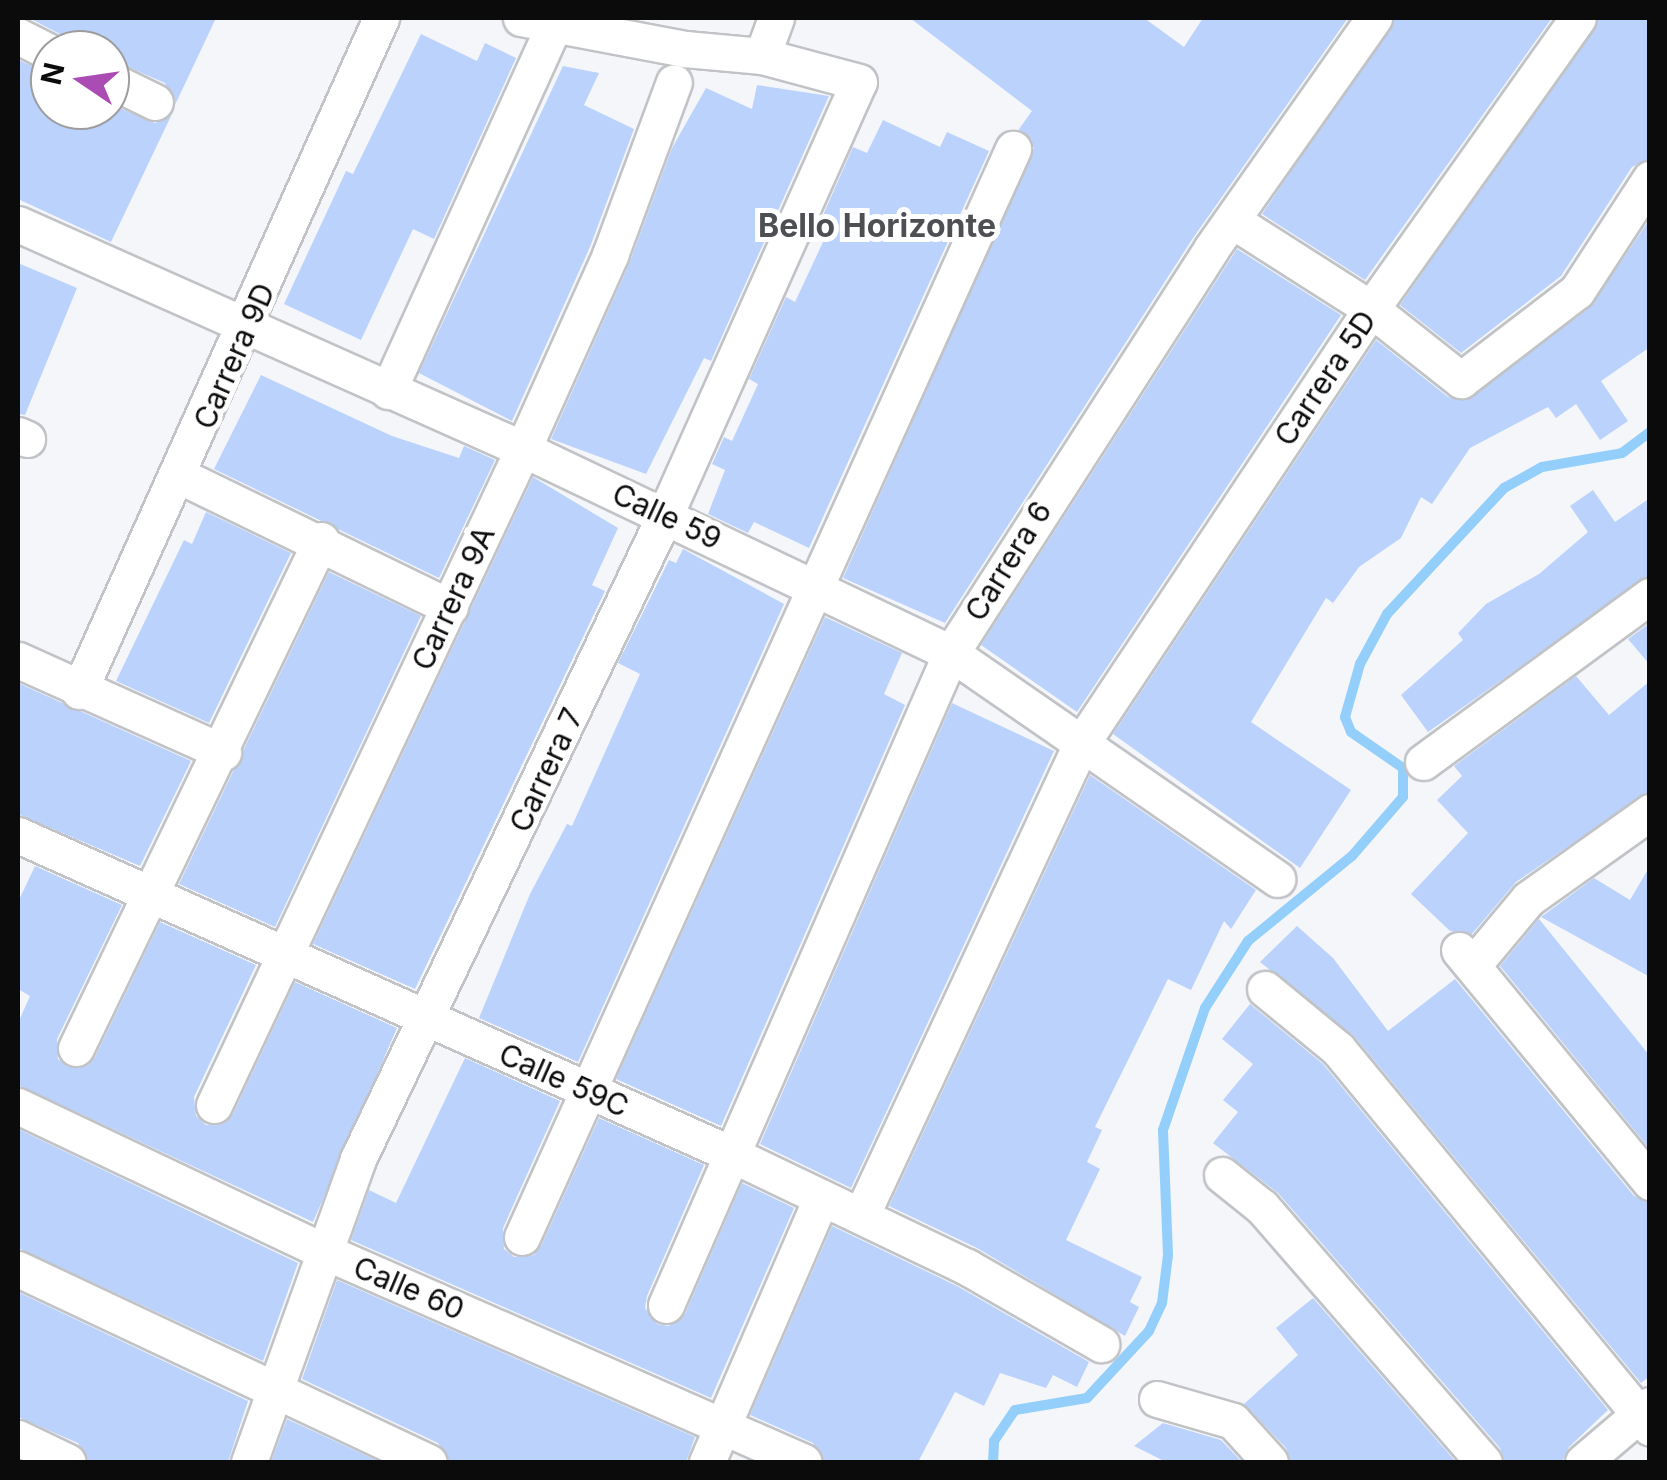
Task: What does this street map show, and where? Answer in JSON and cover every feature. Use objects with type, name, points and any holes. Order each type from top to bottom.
[{"type":"street","name":"Carrera 9D","points":[[79,691],[247,330],[381,18]]},
{"type":"street","points":[[520,18],[762,56],[776,18]]},
{"type":"street","name":"Carrera 6","points":[[666,1304],[952,653],[1233,221],[1374,18]]},
{"type":"street","name":"Carrera 5D","points":[[860,1216],[1081,744],[1371,309],[1578,18]]},
{"type":"street","points":[[388,390],[555,24]]},
{"type":"street","name":"Carrera 7","points":[[249,1462],[321,1250],[358,1159],[430,1018],[665,516],[859,82],[762,56]]},
{"type":"street","name":"Carrera 9A","points":[[214,1105],[283,948],[524,449],[610,255],[674,82]]},
{"type":"street","points":[[130,90],[156,102]]},
{"type":"street","points":[[522,1238],[819,587],[1013,148]]},
{"type":"street","points":[[1233,221],[1371,309],[1461,380],[1577,291],[1650,178]]},
{"type":"street","name":"Calle 59","points":[[18,224],[247,330],[524,449],[952,653],[1277,879]]},
{"type":"street","points":[[180,476],[322,540],[450,607]]},
{"type":"street","points":[[76,1048],[154,896],[322,540]]},
{"type":"street","points":[[1423,762],[1650,596]]},
{"type":"street","points":[[18,660],[79,691],[223,752]]},
{"type":"street","points":[[1643,826],[1528,899],[1466,958],[1650,1182]]},
{"type":"street","name":"Calle 59C","points":[[18,835],[283,948],[731,1154],[860,1216],[1101,1344]]},
{"type":"street","points":[[1265,989],[1338,1048],[1645,1416],[1583,1462]]},
{"type":"street","name":"Calle 60","points":[[18,1106],[321,1250],[804,1462]]},
{"type":"street","points":[[1222,1175],[1262,1207],[1484,1462]]},
{"type":"street","points":[[706,1462],[821,1198]]},
{"type":"street","points":[[18,1269],[429,1462]]},
{"type":"street","points":[[1157,1399],[1233,1421],[1270,1462]]},
{"type":"street","points":[[18,1438],[68,1462]]},
{"type":"building","points":[[29,18],[216,18],[175,105],[165,83],[130,68],[130,30],[52,30]]},
{"type":"building","points":[[910,18],[1144,18],[1184,47],[1203,18],[1348,18],[1193,238],[945,623],[843,578],[1034,148],[1019,129],[1032,111]]},
{"type":"building","points":[[1395,18],[1552,18],[1365,280],[1262,214]]},
{"type":"building","points":[[1599,18],[1650,18],[1650,158],[1632,167],[1561,276],[1461,353],[1400,305]]},
{"type":"building","points":[[421,34],[477,61],[485,43],[516,58],[434,239],[413,229],[361,340],[284,304],[346,171],[353,174]]},
{"type":"building","points":[[18,60],[30,65],[30,130],[130,130],[130,112],[155,123],[171,116],[111,242],[18,199]]},
{"type":"building","points":[[563,66],[599,73],[584,105],[634,129],[590,247],[512,421],[419,373]]},
{"type":"building","points":[[757,85],[829,96],[711,361],[704,358],[646,474],[551,439],[629,264],[672,148],[706,88],[752,109]]},
{"type":"building","points":[[883,120],[940,147],[947,132],[989,151],[809,548],[754,522],[748,533],[708,514],[725,470],[712,464],[724,437],[732,441],[758,384],[749,379],[786,297],[795,302],[823,242],[813,238],[853,147],[867,153]]},
{"type":"building","points":[[1650,219],[1650,347],[1601,381],[1628,421],[1600,440],[1576,404],[1556,418],[1548,407],[1470,448],[1432,504],[1421,497],[1401,538],[1359,567],[1333,603],[1326,598],[1251,722],[1351,790],[1300,868],[1113,734],[1376,340],[1448,397],[1466,400],[1590,307]]},
{"type":"building","points":[[1237,249],[1341,315],[1077,712],[981,645]]},
{"type":"building","points":[[18,263],[77,288],[25,415],[18,414]]},
{"type":"building","points":[[261,375],[392,436],[459,458],[464,446],[495,460],[439,578],[214,469]]},
{"type":"building","points":[[533,477],[618,528],[592,585],[605,591],[415,989],[313,944]]},
{"type":"building","points":[[1593,490],[1615,522],[1650,498],[1650,575],[1428,732],[1401,695],[1463,640],[1458,633],[1486,604],[1539,574],[1588,532],[1570,506]]},
{"type":"building","points":[[206,512],[291,553],[209,723],[116,681],[184,540],[192,544]]},
{"type":"building","points":[[683,549],[784,604],[578,1062],[479,1018],[530,894],[567,824],[572,826],[640,674],[618,663],[669,560],[676,563]]},
{"type":"building","points":[[329,572],[421,616],[275,927],[179,884]]},
{"type":"building","points":[[825,617],[902,653],[884,694],[905,705],[721,1126],[616,1079]]},
{"type":"building","points":[[1650,623],[1650,665],[1628,639]]},
{"type":"building","points":[[1576,676],[1609,715],[1650,681],[1650,791],[1516,882],[1472,934],[1450,931],[1411,894],[1468,833],[1437,800],[1462,776],[1454,766]]},
{"type":"building","points":[[18,683],[191,761],[140,866],[18,814]]},
{"type":"building","points":[[952,703],[1054,751],[851,1188],[760,1144]]},
{"type":"building","points":[[1090,775],[1256,890],[1231,929],[1224,921],[1191,990],[1168,979],[1095,1127],[1102,1130],[1087,1162],[1100,1169],[1066,1240],[1142,1277],[1130,1302],[1139,1307],[1125,1336],[977,1248],[889,1206]]},
{"type":"building","points":[[35,866],[122,905],[57,1039],[58,1059],[68,1067],[87,1066],[95,1057],[160,922],[256,965],[194,1097],[196,1116],[206,1125],[225,1123],[233,1114],[295,982],[397,1028],[313,1222],[18,1085],[18,1023],[30,996],[18,989],[18,902]]},
{"type":"building","points":[[1650,866],[1650,977],[1541,917],[1594,878],[1630,900]]},
{"type":"building","points":[[1539,919],[1650,1056],[1649,1148],[1500,966]]},
{"type":"building","points":[[1297,926],[1333,958],[1388,1031],[1455,979],[1634,1196],[1650,1203],[1650,1376],[1641,1383],[1354,1036],[1260,962]]},
{"type":"building","points":[[1250,1004],[1323,1064],[1608,1410],[1569,1447],[1562,1462],[1505,1462],[1500,1448],[1278,1193],[1213,1143],[1238,1112],[1223,1100],[1253,1064],[1222,1039]]},
{"type":"building","points":[[465,1058],[560,1101],[503,1228],[504,1249],[514,1257],[534,1255],[541,1246],[599,1118],[704,1165],[647,1296],[645,1308],[657,1324],[669,1326],[685,1314],[742,1183],[794,1208],[711,1398],[351,1240],[369,1190],[396,1203]]},
{"type":"building","points":[[18,1129],[298,1263],[263,1361],[18,1248]]},
{"type":"building","points":[[832,1226],[957,1286],[1089,1362],[1077,1387],[1053,1375],[1046,1388],[1000,1373],[984,1406],[955,1392],[918,1462],[825,1462],[813,1443],[750,1415]]},
{"type":"building","points":[[337,1280],[695,1437],[686,1462],[450,1462],[438,1443],[302,1379]]},
{"type":"building","points":[[18,1292],[248,1401],[228,1462],[89,1462],[78,1443],[18,1417]]},
{"type":"building","points":[[1313,1298],[1456,1462],[1291,1462],[1286,1448],[1244,1404],[1298,1355],[1276,1328]]},
{"type":"building","points":[[287,1419],[380,1462],[271,1462]]},
{"type":"building","points":[[1163,1423],[1221,1440],[1242,1462],[1166,1462],[1134,1446]]},
{"type":"waterway","points":[[993,1462],[994,1441],[1015,1410],[1087,1398],[1149,1331],[1162,1303],[1168,1255],[1163,1130],[1205,1008],[1248,941],[1352,856],[1403,797],[1403,768],[1351,732],[1345,717],[1360,664],[1387,614],[1504,488],[1542,467],[1622,453],[1650,432]]},
{"type":"district","name":"Bello Horizonte","points":[[877,226]]}]
